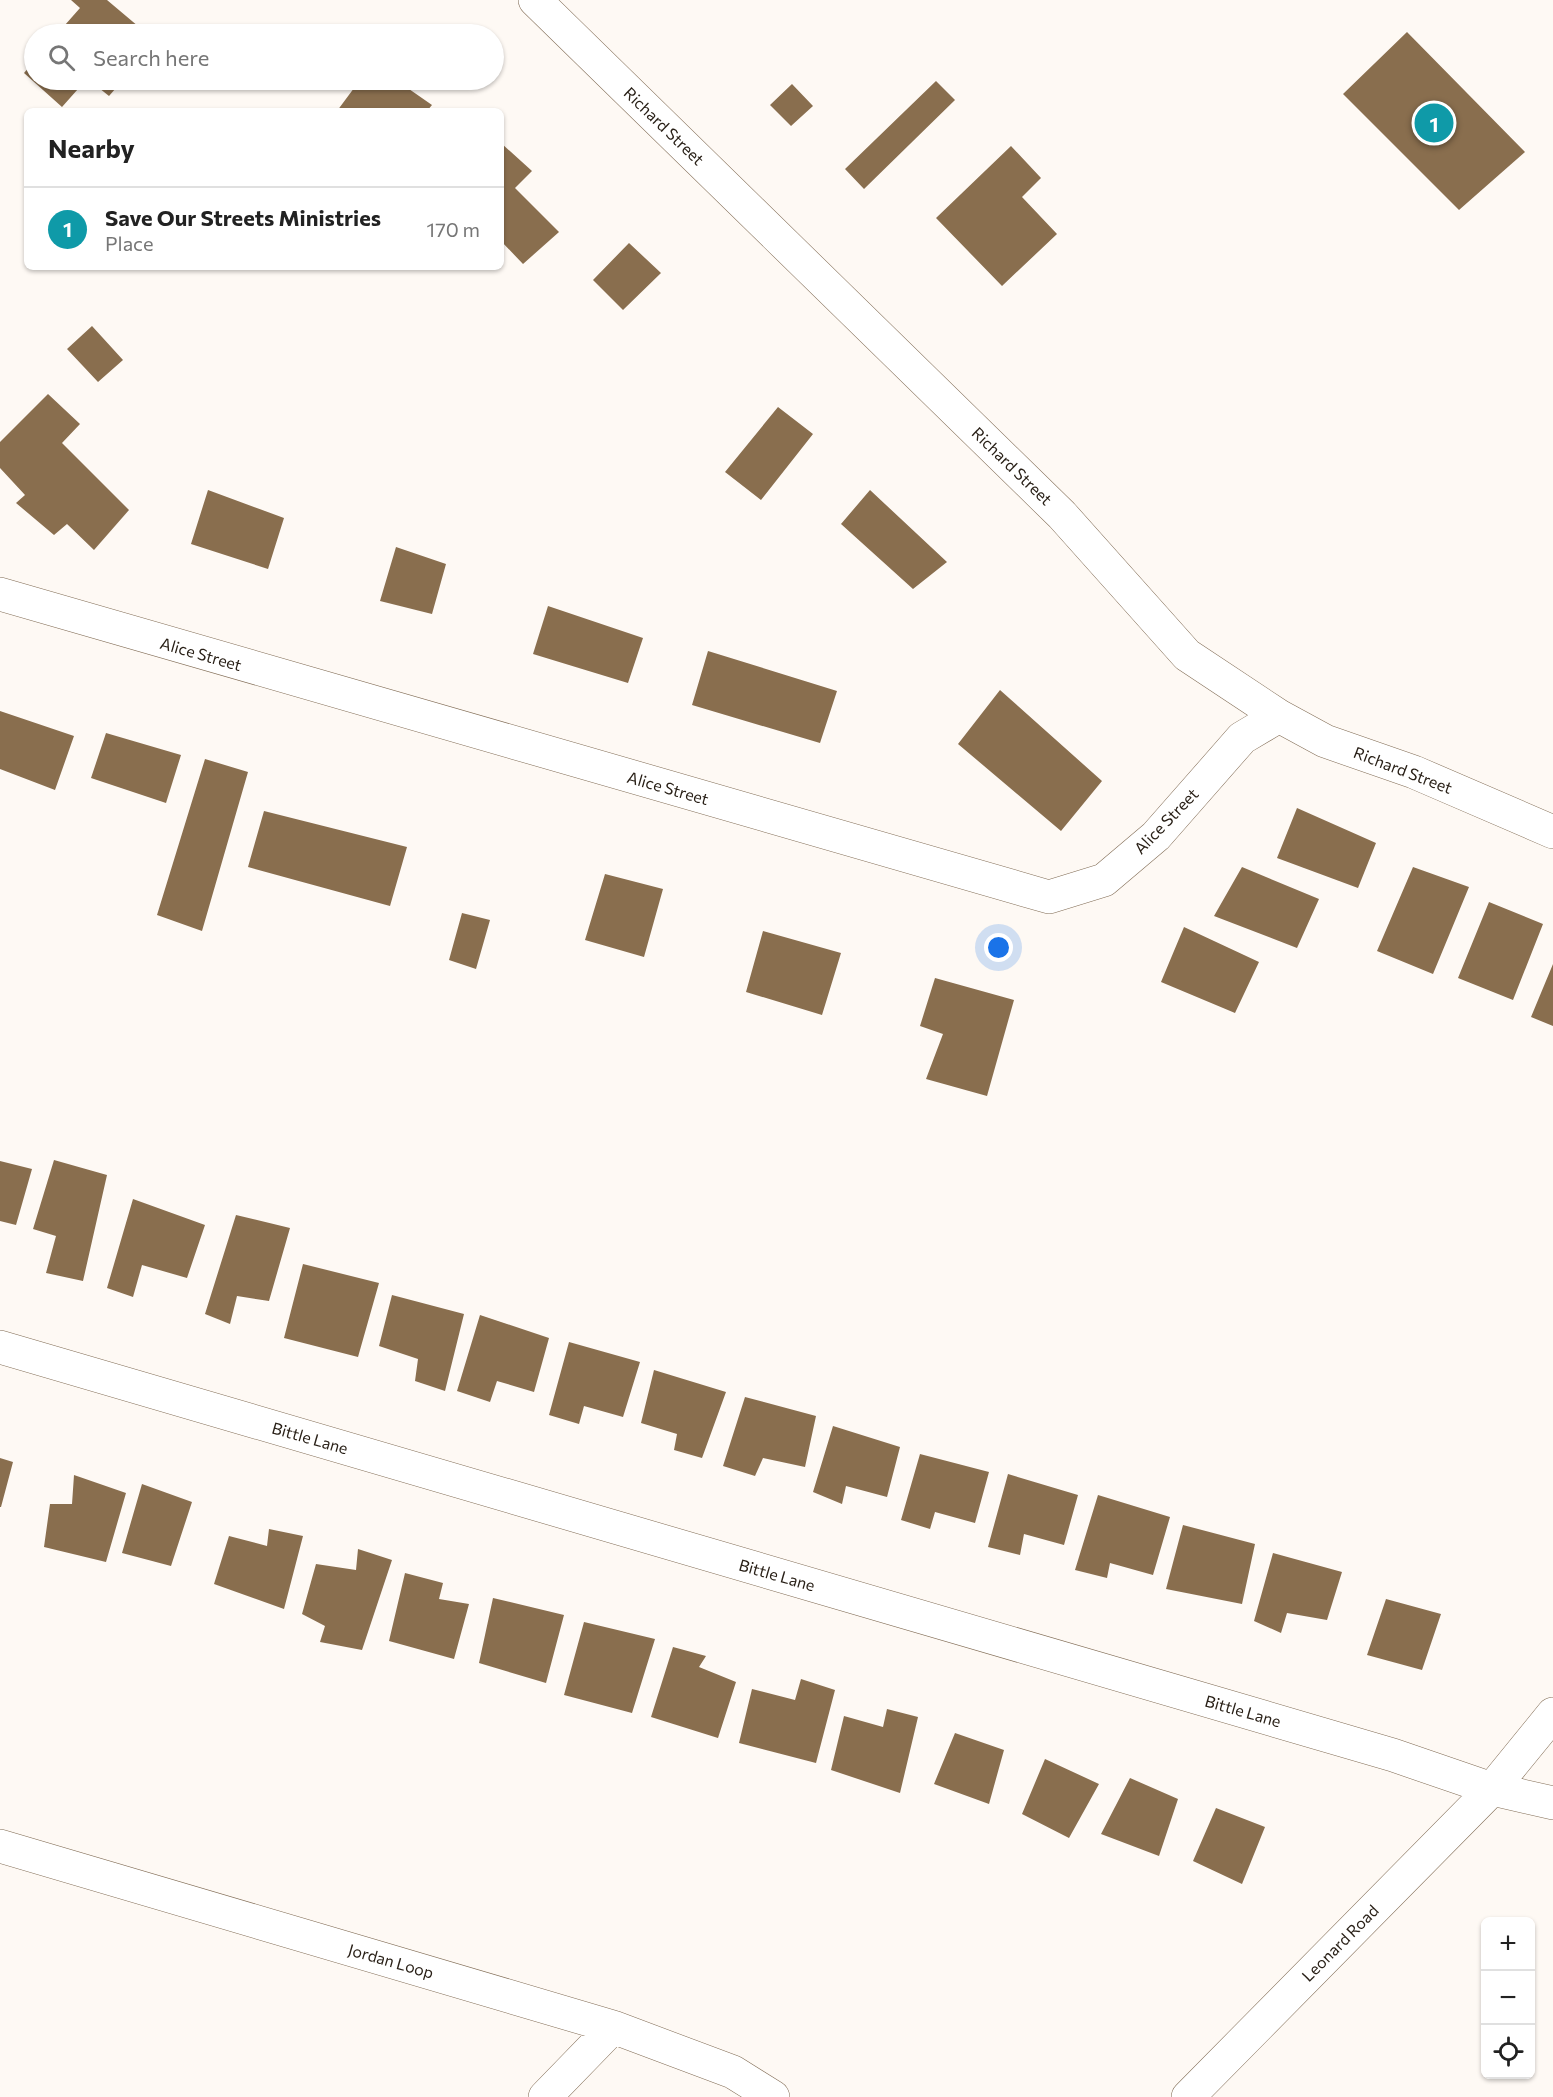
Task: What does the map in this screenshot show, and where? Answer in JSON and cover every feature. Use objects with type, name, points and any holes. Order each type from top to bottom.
[{"type":"street","name":"Richard Street","points":[[535,0],[1062,515],[1187,655],[1241,688],[1280,716],[1325,741],[1414,772],[1553,832]]},
{"type":"street","name":"Alice Street","points":[[0,594],[1048,897],[1104,880],[1156,836],[1242,738],[1280,716]]},
{"type":"street","name":"Bittle Lane","points":[[0,1347],[1393,1755],[1492,1789],[1553,1803]]},
{"type":"street","name":"Leonard Road","points":[[1188,2097],[1492,1789],[1553,1714]]},
{"type":"street","name":"Jordan Loop","points":[[0,1846],[613,2027],[733,2072],[773,2097]]},
{"type":"street","points":[[545,2097],[613,2027]]},
{"type":"building","points":[[71,0],[107,0],[136,24],[66,24],[80,8]]},
{"type":"building","points":[[1407,32],[1525,152],[1459,210],[1343,94]]},
{"type":"building","points":[[936,81],[955,100],[864,189],[845,169]]},
{"type":"building","points":[[792,84],[813,106],[791,126],[770,105]]},
{"type":"building","points":[[43,90],[77,90],[62,107]]},
{"type":"building","points":[[102,90],[114,90],[109,96]]},
{"type":"building","points":[[353,90],[410,90],[432,105],[430,108],[339,108]]},
{"type":"building","points":[[504,146],[532,171],[515,188],[559,232],[523,264],[504,244]]},
{"type":"building","points":[[1011,146],[1041,178],[1022,197],[1057,234],[1002,286],[936,218]]},
{"type":"building","points":[[629,243],[661,273],[623,310],[593,280]]},
{"type":"building","points":[[92,326],[123,360],[98,382],[67,349]]},
{"type":"building","points":[[48,394],[80,424],[62,443],[129,510],[94,550],[67,524],[54,535],[16,503],[25,495],[0,468],[0,442]]},
{"type":"building","points":[[778,407],[813,434],[761,500],[725,472]]},
{"type":"building","points":[[208,490],[284,518],[268,569],[191,544]]},
{"type":"building","points":[[870,490],[947,562],[913,589],[841,524]]},
{"type":"building","points":[[396,547],[446,564],[432,614],[380,601]]},
{"type":"building","points":[[548,606],[643,638],[628,683],[533,654]]},
{"type":"building","points":[[708,651],[837,691],[820,743],[692,705]]},
{"type":"building","points":[[1000,690],[1102,781],[1061,831],[958,744]]},
{"type":"building","points":[[0,711],[74,736],[55,790],[0,769]]},
{"type":"building","points":[[106,733],[181,755],[166,803],[91,778]]},
{"type":"building","points":[[205,759],[248,772],[202,931],[157,915]]},
{"type":"building","points":[[1297,808],[1376,843],[1358,888],[1277,858]]},
{"type":"building","points":[[264,811],[407,847],[390,906],[248,867]]},
{"type":"building","points":[[1242,867],[1319,899],[1297,948],[1214,916]]},
{"type":"building","points":[[1413,867],[1469,887],[1433,974],[1377,951]]},
{"type":"building","points":[[605,874],[663,889],[644,957],[585,940]]},
{"type":"building","points":[[1489,902],[1543,924],[1513,1000],[1458,978]]},
{"type":"building","points":[[462,913],[490,920],[476,969],[449,960]]},
{"type":"building","points":[[1184,927],[1259,962],[1235,1013],[1161,982]]},
{"type":"building","points":[[763,931],[841,953],[822,1015],[746,992]]},
{"type":"building","points":[[1553,964],[1553,1026],[1531,1017]]},
{"type":"building","points":[[935,978],[1014,1000],[987,1096],[926,1079],[943,1034],[920,1026]]},
{"type":"building","points":[[54,1160],[107,1175],[83,1281],[46,1273],[56,1236],[33,1229]]},
{"type":"building","points":[[0,1161],[32,1169],[16,1225],[0,1221]]},
{"type":"building","points":[[133,1199],[205,1225],[187,1278],[142,1265],[133,1297],[107,1288]]},
{"type":"building","points":[[236,1215],[290,1228],[269,1301],[237,1296],[230,1324],[205,1314]]},
{"type":"building","points":[[303,1264],[379,1283],[358,1357],[284,1338]]},
{"type":"building","points":[[392,1295],[464,1314],[445,1391],[415,1381],[418,1359],[379,1346]]},
{"type":"building","points":[[480,1315],[549,1338],[534,1392],[497,1381],[490,1402],[457,1391]]},
{"type":"building","points":[[569,1342],[640,1362],[623,1417],[584,1406],[579,1424],[549,1415]]},
{"type":"building","points":[[654,1370],[726,1392],[702,1458],[674,1450],[677,1434],[641,1423]]},
{"type":"building","points":[[745,1397],[816,1416],[805,1467],[763,1458],[755,1476],[723,1466]]},
{"type":"building","points":[[833,1426],[900,1447],[887,1497],[846,1486],[842,1504],[813,1492]]},
{"type":"building","points":[[920,1454],[989,1472],[975,1523],[935,1512],[930,1529],[901,1520]]},
{"type":"building","points":[[0,1458],[13,1462],[1,1507],[0,1507]]},
{"type":"building","points":[[1008,1474],[1078,1495],[1064,1545],[1024,1534],[1020,1555],[988,1547]]},
{"type":"building","points":[[74,1475],[126,1493],[106,1562],[44,1547],[50,1504],[72,1504]]},
{"type":"building","points":[[142,1484],[192,1502],[171,1566],[122,1553]]},
{"type":"building","points":[[1098,1495],[1170,1517],[1153,1575],[1110,1563],[1107,1578],[1075,1570]]},
{"type":"building","points":[[1183,1525],[1255,1544],[1242,1604],[1166,1589]]},
{"type":"building","points":[[269,1529],[303,1536],[284,1609],[214,1584],[229,1536],[267,1546]]},
{"type":"building","points":[[358,1549],[392,1560],[362,1650],[320,1642],[325,1626],[302,1614],[316,1564],[356,1570]]},
{"type":"building","points":[[1273,1553],[1342,1572],[1327,1620],[1287,1613],[1281,1633],[1254,1621]]},
{"type":"building","points":[[405,1573],[443,1583],[439,1599],[469,1604],[454,1659],[389,1641]]},
{"type":"building","points":[[493,1598],[564,1615],[546,1683],[479,1663]]},
{"type":"building","points":[[1386,1599],[1441,1614],[1422,1670],[1367,1655]]},
{"type":"building","points":[[584,1622],[655,1639],[632,1713],[564,1695]]},
{"type":"building","points":[[673,1647],[706,1656],[699,1667],[736,1682],[718,1738],[651,1717]]},
{"type":"building","points":[[801,1679],[835,1690],[816,1763],[739,1743],[752,1689],[795,1700]]},
{"type":"building","points":[[887,1709],[918,1717],[900,1793],[831,1770],[844,1716],[883,1727]]},
{"type":"building","points":[[955,1733],[1004,1750],[989,1804],[934,1784]]},
{"type":"building","points":[[1045,1759],[1099,1784],[1069,1838],[1022,1814]]},
{"type":"building","points":[[1130,1778],[1178,1799],[1159,1856],[1101,1834]]},
{"type":"building","points":[[1216,1808],[1265,1827],[1242,1884],[1193,1861]]},
{"type":"place","name":"Save Our Streets Ministries","points":[[1434,123]]}]
